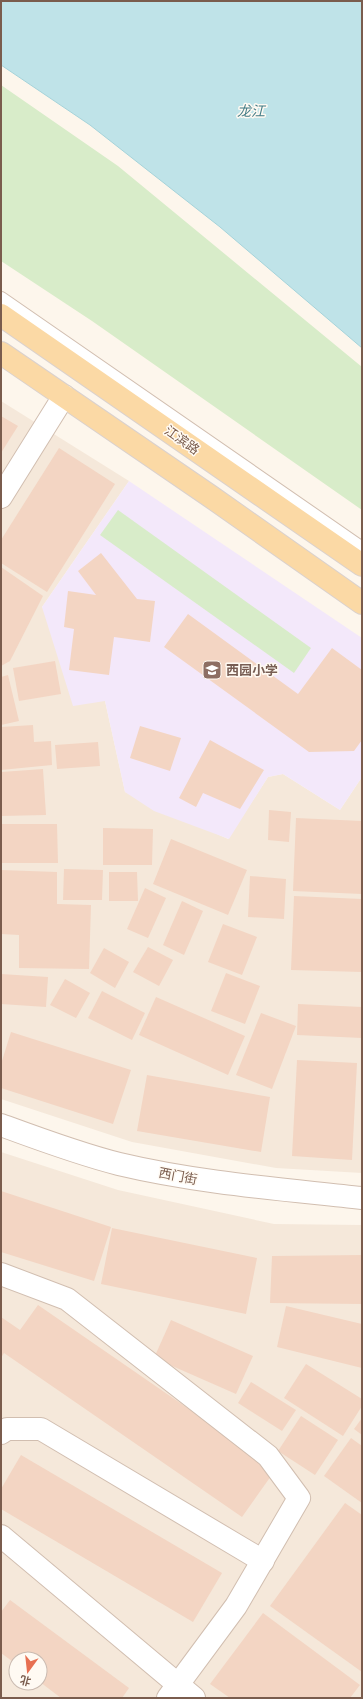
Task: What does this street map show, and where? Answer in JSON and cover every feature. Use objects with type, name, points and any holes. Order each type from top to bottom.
[{"type":"main road","name":"江滨路","points":[[1,315],[362,565]]},
{"type":"main road","points":[[1,353],[362,603]]},
{"type":"street","points":[[1,497],[64,396]]},
{"type":"street","name":"西门街","points":[[1,1125],[66,1148],[132,1166],[214,1182],[362,1198]]},
{"type":"street","points":[[1,1274],[67,1299],[268,1456],[299,1498],[236,1606],[180,1694],[4,1544]]},
{"type":"street","points":[[1,1433],[7,1429],[41,1429],[263,1561]]},
{"type":"lane","points":[[1,299],[362,550]]},
{"type":"shaded area","points":[[1,401],[129,481],[42,607],[105,701],[125,792],[228,839],[268,777],[283,774],[340,810],[362,777],[362,1173],[276,1168],[132,1142],[1,1099]]},
{"type":"shaded area","name":"西园小学","points":[[129,481],[362,638],[362,777],[340,810],[283,774],[268,777],[229,839],[154,811],[125,792],[105,701],[73,706],[42,607]]},
{"type":"shaded area","points":[[1,1152],[118,1190],[274,1224],[362,1225],[362,1698],[1,1698]]},
{"type":"green space","points":[[1,85],[118,166],[362,367],[362,510],[92,321],[1,261]]},
{"type":"green space","points":[[118,510],[311,648],[294,673],[100,535]]},
{"type":"water","name":"龙江","points":[[1,1],[362,1],[362,348],[220,227],[90,125],[1,65]]},
{"type":"building","points":[[1,416],[18,426],[1,453]]},
{"type":"building","points":[[59,448],[115,484],[47,592],[1,563],[1,540]]},
{"type":"building","points":[[101,553],[137,599],[155,601],[150,642],[114,637],[109,675],[69,670],[74,629],[64,627],[68,591],[96,595],[78,571]]},
{"type":"building","points":[[1,567],[43,596],[10,661],[1,666]]},
{"type":"building","points":[[188,614],[298,694],[332,648],[362,670],[362,740],[354,751],[309,752],[164,647]]},
{"type":"building","points":[[55,661],[61,694],[19,701],[13,668]]},
{"type":"building","points":[[8,675],[19,721],[1,725],[1,677]]},
{"type":"building","points":[[33,725],[34,742],[51,741],[52,765],[1,770],[1,727]]},
{"type":"building","points":[[140,726],[181,738],[170,771],[130,758]]},
{"type":"building","points":[[210,740],[264,770],[240,809],[203,793],[196,807],[179,798]]},
{"type":"building","points":[[98,742],[100,766],[57,769],[55,745]]},
{"type":"building","points":[[43,769],[46,815],[1,816],[1,772]]},
{"type":"building","points":[[269,810],[291,812],[289,842],[268,840]]},
{"type":"building","points":[[296,818],[362,821],[362,894],[293,891]]},
{"type":"building","points":[[1,824],[57,824],[58,863],[1,863]]},
{"type":"building","points":[[103,828],[153,829],[152,865],[103,865]]},
{"type":"building","points":[[171,839],[247,870],[228,915],[153,884]]},
{"type":"building","points":[[64,869],[103,870],[102,900],[63,900]]},
{"type":"building","points":[[1,870],[57,872],[57,904],[91,905],[89,969],[19,968],[19,935],[1,934]]},
{"type":"building","points":[[109,872],[137,872],[138,901],[109,901]]},
{"type":"building","points":[[250,876],[286,879],[284,919],[248,917]]},
{"type":"building","points":[[145,888],[166,898],[148,938],[127,929]]},
{"type":"building","points":[[294,896],[362,899],[362,972],[291,970]]},
{"type":"building","points":[[182,901],[203,911],[184,955],[163,945]]},
{"type":"building","points":[[223,924],[257,937],[242,975],[208,962]]},
{"type":"building","points":[[148,947],[173,960],[159,986],[133,972]]},
{"type":"building","points":[[104,948],[129,962],[115,988],[90,973]]},
{"type":"building","points":[[226,973],[260,986],[245,1024],[211,1011]]},
{"type":"building","points":[[1,974],[48,977],[46,1007],[1,1004]]},
{"type":"building","points":[[65,979],[90,993],[76,1018],[50,1005]]},
{"type":"building","points":[[102,991],[145,1013],[132,1040],[88,1018]]},
{"type":"building","points":[[156,997],[245,1036],[228,1075],[139,1035]]},
{"type":"building","points":[[298,1004],[362,1007],[362,1038],[297,1035]]},
{"type":"building","points":[[261,1013],[296,1026],[272,1089],[236,1075]]},
{"type":"building","points":[[11,1032],[131,1070],[113,1124],[1,1088],[1,1064]]},
{"type":"building","points":[[297,1060],[357,1063],[352,1160],[292,1156]]},
{"type":"building","points":[[147,1075],[270,1097],[261,1152],[137,1131]]},
{"type":"building","points":[[1,1191],[111,1227],[94,1281],[1,1252]]},
{"type":"building","points":[[112,1228],[257,1258],[246,1314],[101,1284]]},
{"type":"building","points":[[362,1255],[362,1304],[270,1303],[272,1256]]},
{"type":"building","points":[[38,1305],[276,1469],[242,1517],[4,1353],[1,1358],[1,1317],[20,1330]]},
{"type":"building","points":[[286,1306],[362,1324],[362,1368],[277,1347]]},
{"type":"building","points":[[171,1320],[253,1356],[236,1394],[154,1358]]},
{"type":"building","points":[[306,1364],[362,1399],[362,1406],[343,1436],[284,1398]]},
{"type":"building","points":[[251,1382],[296,1410],[282,1431],[238,1403]]},
{"type":"building","points":[[301,1416],[338,1440],[315,1475],[278,1451]]},
{"type":"building","points":[[362,1418],[362,1435],[354,1429]]},
{"type":"building","points":[[351,1438],[362,1446],[362,1503],[324,1476]]},
{"type":"building","points":[[21,1455],[222,1573],[193,1622],[1,1509],[1,1489]]},
{"type":"building","points":[[345,1503],[362,1515],[362,1672],[270,1606]]},
{"type":"building","points":[[10,1600],[129,1688],[122,1698],[61,1698],[48,1688],[48,1651],[8,1651],[8,1658],[1,1653],[1,1612]]},
{"type":"building","points":[[263,1613],[360,1685],[350,1698],[230,1698],[210,1684]]},
{"type":"place","name":"西园小学","points":[[212,670]]}]
